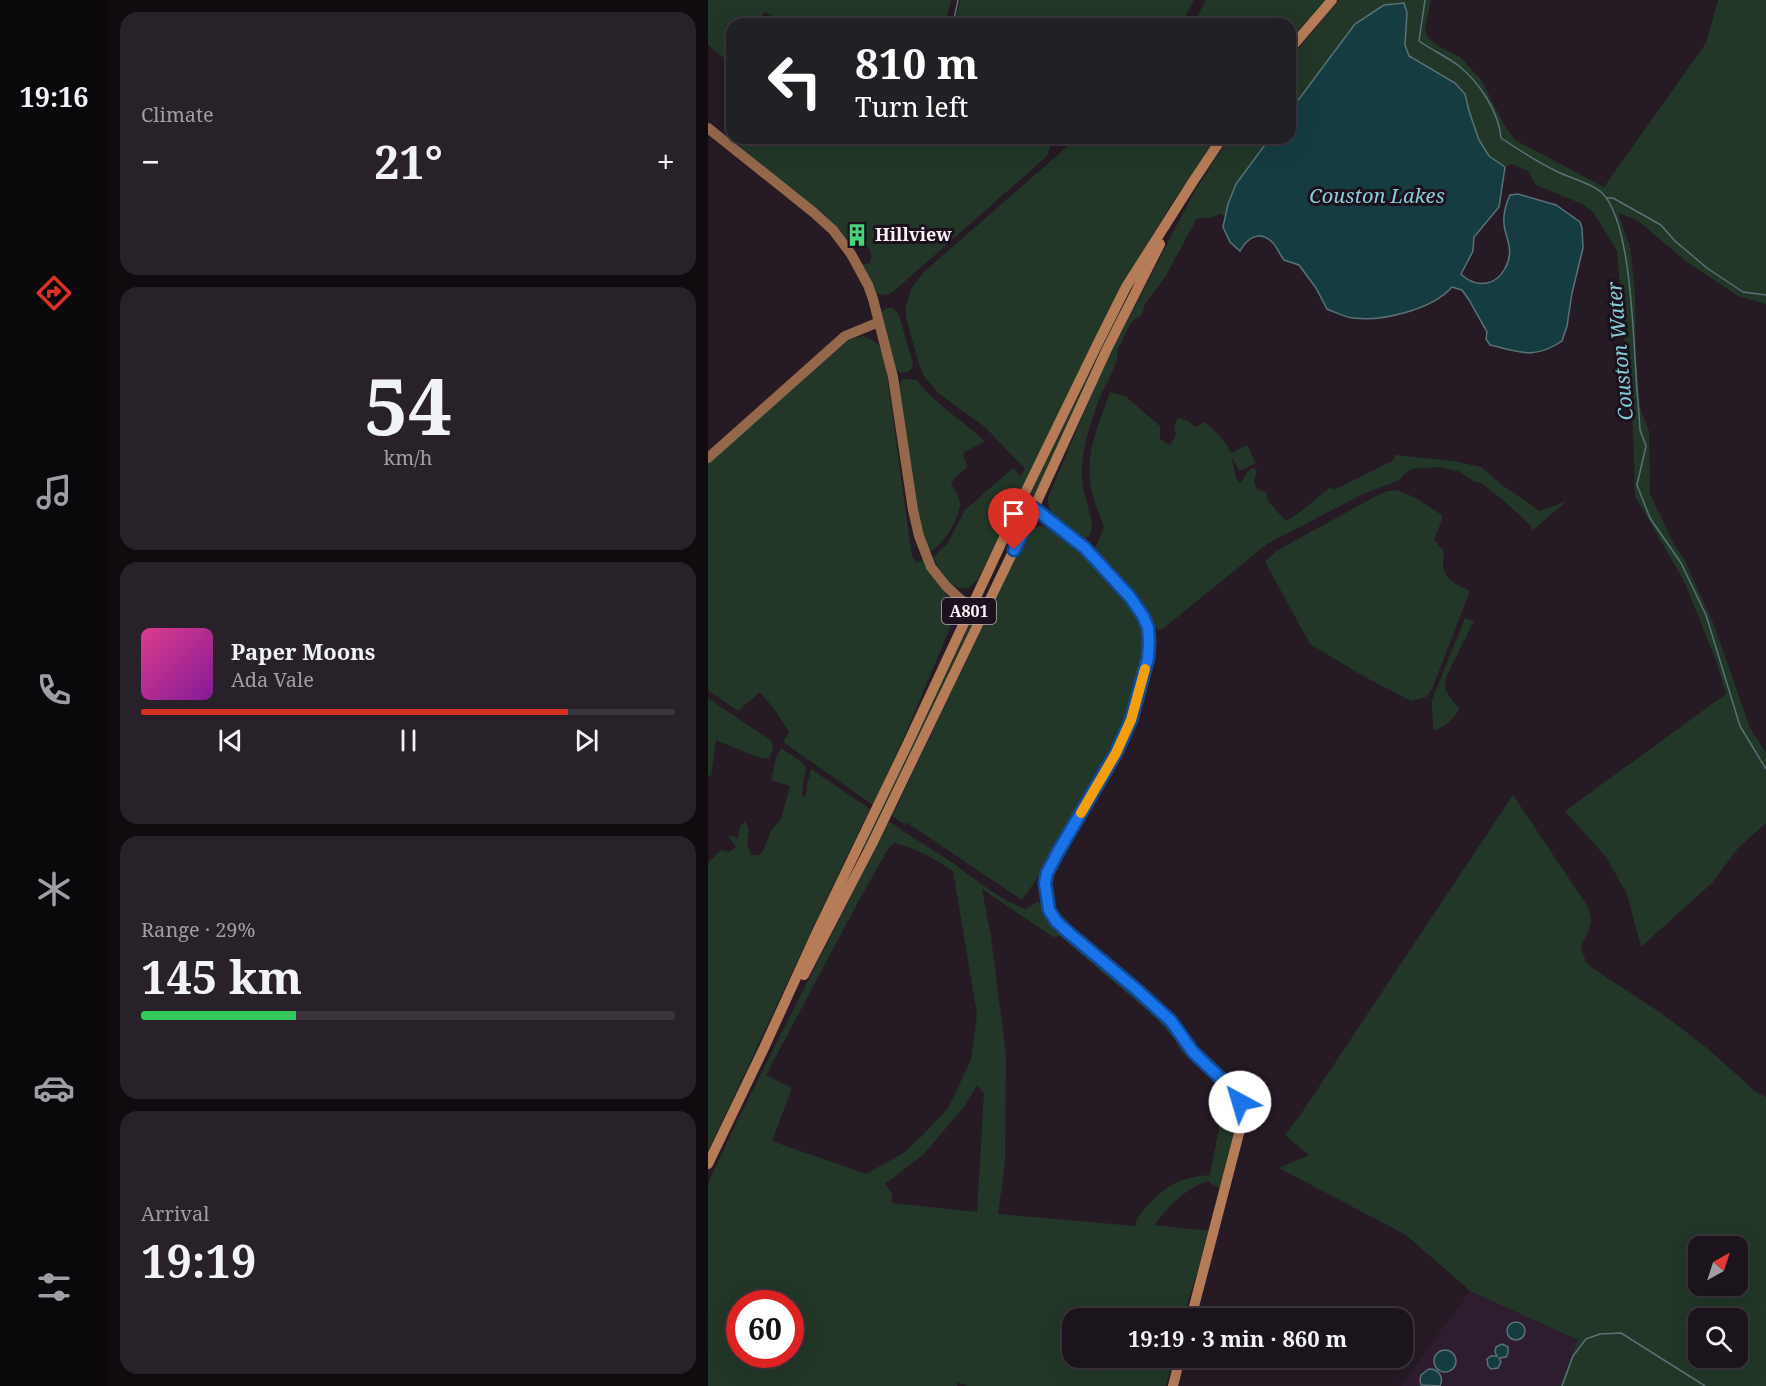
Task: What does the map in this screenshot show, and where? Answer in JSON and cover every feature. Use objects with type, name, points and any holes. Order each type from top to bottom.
[{"type":"main road","points":[[1296,42],[1332,0]]},
{"type":"main road","points":[[708,128],[726,142]]},
{"type":"main road","points":[[728,144],[833,230],[851,254],[868,285],[893,376],[919,536],[931,567],[946,586],[961,600],[984,612]]},
{"type":"main road","name":"A801","points":[[708,1164],[1021,501],[1126,287],[1218,144]]},
{"type":"main road","name":"A801","points":[[764,1048],[825,937],[1034,508],[1107,348],[1192,183]]},
{"type":"main road","points":[[708,458],[845,336],[879,322]]},
{"type":"main road","points":[[860,329],[875,333],[885,343]]},
{"type":"main road","points":[[1048,520],[1045,507],[1047,491],[1077,422],[1077,414]]},
{"type":"main road","points":[[1021,501],[1034,508],[1085,548],[1130,597],[1148,628],[1148,658],[1131,720],[1116,753],[1058,852],[1047,873],[1045,883],[1049,910],[1056,921],[1171,1021],[1193,1052],[1233,1090],[1240,1102],[1244,1118],[1194,1308]]},
{"type":"main road","points":[[1173,1386],[1178,1368]]},
{"type":"shaded area","points":[[1470,1291],[1578,1340],[1560,1386],[1401,1386]]},
{"type":"green space","points":[[708,0],[951,0],[946,18],[776,18],[765,12],[760,18],[726,18],[726,60],[708,45]]},
{"type":"green space","points":[[960,0],[1194,0],[1184,18],[956,18]]},
{"type":"green space","points":[[1206,0],[1325,0],[1296,34],[1296,18],[1196,18]]},
{"type":"green space","points":[[1339,0],[1431,0],[1425,28],[1427,36],[1436,45],[1460,57],[1482,81],[1503,123],[1515,140],[1604,187],[1706,43],[1718,0],[1766,0],[1766,304],[1738,296],[1687,262],[1637,220],[1618,213],[1630,247],[1635,290],[1640,408],[1649,431],[1650,494],[1674,544],[1685,561],[1714,625],[1750,728],[1766,753],[1766,823],[1738,848],[1712,883],[1641,947],[1627,894],[1606,857],[1565,811],[1726,694],[1717,663],[1684,581],[1635,496],[1633,427],[1625,375],[1617,251],[1594,213],[1582,204],[1536,185],[1528,171],[1511,164],[1505,167],[1489,156],[1477,135],[1465,94],[1409,56],[1405,45],[1407,13],[1384,5],[1355,24],[1296,103],[1296,51]]},
{"type":"green space","points":[[743,144],[1054,144],[1047,156],[887,295],[878,294],[872,289],[860,265],[870,263],[872,258],[864,241],[868,238],[859,224],[851,229],[853,232],[848,236],[853,243],[849,246],[740,149]]},
{"type":"green space","points":[[1070,144],[1212,144],[1144,249],[1055,421],[978,579],[969,588],[956,587],[951,584],[933,557],[947,544],[965,510],[1013,468],[1021,476],[1025,469],[985,427],[938,393],[924,376],[906,318],[906,305],[912,287],[924,272]]},
{"type":"green space","points":[[1225,144],[1266,144],[1236,184],[1226,216],[1220,214],[1210,218],[1197,218],[1164,279],[1145,304],[1142,315],[1132,321],[1117,351],[1116,362],[1098,402],[1084,449],[1082,478],[1092,528],[1089,536],[1080,538],[1054,517],[1048,505],[1048,498],[1101,372],[1194,192]]},
{"type":"green space","points":[[888,308],[893,308],[899,315],[913,364],[912,369],[907,372],[901,373],[896,369],[881,314]]},
{"type":"green space","points":[[1119,312],[1121,313],[1033,498],[1030,493]]},
{"type":"green space","points":[[863,336],[878,345],[885,361],[912,557],[917,563],[923,560],[951,602],[954,618],[873,805],[783,742],[789,732],[760,692],[738,711],[708,690],[708,463],[843,345],[851,339]]},
{"type":"green space","points":[[903,379],[917,380],[941,405],[985,441],[963,453],[967,467],[951,482],[960,501],[957,516],[945,538],[929,552],[920,526],[899,384]]},
{"type":"green space","points":[[1110,392],[1125,396],[1160,426],[1160,439],[1170,445],[1176,435],[1174,426],[1178,418],[1188,421],[1195,427],[1204,422],[1226,444],[1231,453],[1247,445],[1256,463],[1239,471],[1231,455],[1236,478],[1240,483],[1250,469],[1257,470],[1254,483],[1257,489],[1266,492],[1268,501],[1286,521],[1331,487],[1334,490],[1392,461],[1396,455],[1453,461],[1481,467],[1502,485],[1540,511],[1567,501],[1532,531],[1531,526],[1503,500],[1481,483],[1475,482],[1458,471],[1438,467],[1412,469],[1398,481],[1365,493],[1267,544],[1159,630],[1144,606],[1105,564],[1095,548],[1104,528],[1090,483],[1090,456],[1096,430]]},
{"type":"green space","points":[[1397,490],[1416,498],[1442,515],[1434,539],[1444,552],[1445,573],[1451,581],[1470,591],[1432,689],[1426,697],[1411,701],[1363,676],[1310,644],[1265,562],[1276,551],[1378,495]]},
{"type":"green space","points":[[1039,526],[1065,537],[1105,575],[1136,613],[1142,628],[1144,644],[1133,700],[1115,746],[1104,768],[1022,900],[906,822],[905,825],[892,816],[1026,535],[1031,529]]},
{"type":"green space","points":[[972,615],[974,621],[865,848],[863,847]]},
{"type":"green space","points":[[1465,618],[1474,621],[1446,677],[1445,690],[1459,709],[1447,724],[1437,730],[1433,729],[1432,700]]},
{"type":"green space","points":[[708,698],[772,741],[773,750],[769,759],[757,757],[716,740],[711,776],[708,776]]},
{"type":"green space","points":[[781,748],[806,767],[802,796],[806,797],[811,769],[870,809],[708,1151],[708,863],[721,850],[729,852],[736,847],[728,836],[738,839],[740,827],[745,821],[749,830],[747,845],[752,855],[759,855],[763,851],[771,831],[781,819],[790,786],[771,780]]},
{"type":"green space","points":[[1513,795],[1588,907],[1591,923],[1581,947],[1586,962],[1661,1013],[1707,1048],[1756,1092],[1766,1097],[1766,1386],[1560,1386],[1578,1340],[1470,1291],[1406,1235],[1279,1168],[1309,1155],[1285,1135]]},
{"type":"green space","points":[[889,821],[1004,899],[1026,909],[1037,902],[1042,903],[1048,918],[1055,927],[1163,1019],[1231,1095],[1234,1106],[1233,1142],[1220,1188],[1208,1181],[1199,1184],[1184,1193],[1154,1225],[1210,1231],[1186,1308],[1062,1308],[1062,1368],[1170,1368],[1166,1386],[967,1386],[958,1382],[957,1386],[708,1386],[708,1183]],"holes":[[[894,843],[932,858],[953,871],[977,1014],[971,1060],[948,1108],[902,1154],[866,1174],[772,1141],[792,1088],[766,1075],[858,902],[888,849]],[[982,889],[1053,937],[1060,936],[1158,1020],[1175,1040],[1180,1050],[1226,1092],[1210,1175],[1187,1179],[1168,1187],[1145,1208],[1135,1226],[998,1214],[1005,1163],[1006,1055],[991,937]],[[977,1085],[984,1093],[977,1212],[892,1203],[892,1193],[885,1184],[923,1155],[964,1107]]]},
{"type":"water","name":"Couston Lakes","points":[[1404,3],[1407,13],[1405,45],[1409,56],[1455,83],[1465,94],[1479,140],[1489,156],[1505,167],[1499,207],[1474,237],[1473,251],[1461,274],[1472,282],[1487,283],[1497,278],[1505,269],[1510,252],[1504,216],[1510,195],[1518,194],[1556,205],[1580,222],[1583,248],[1567,326],[1562,341],[1552,347],[1527,353],[1490,345],[1486,339],[1487,332],[1469,300],[1462,290],[1452,287],[1433,302],[1392,316],[1365,319],[1343,316],[1327,309],[1316,288],[1299,265],[1284,260],[1268,239],[1254,237],[1246,242],[1240,251],[1230,242],[1223,227],[1228,204],[1236,184],[1266,144],[1296,144],[1296,103],[1355,24],[1384,5]]},
{"type":"water","points":[[1512,1322],[1520,1322],[1525,1327],[1523,1338],[1512,1340],[1507,1335],[1507,1327]]},
{"type":"water","points":[[1502,1344],[1508,1347],[1508,1353],[1506,1357],[1499,1358],[1501,1362],[1498,1368],[1491,1369],[1487,1359],[1497,1356],[1496,1347]]},
{"type":"water","points":[[1445,1350],[1453,1353],[1456,1361],[1453,1369],[1445,1372],[1437,1369],[1434,1361],[1437,1353]]},
{"type":"water","points":[[1429,1369],[1436,1370],[1440,1374],[1440,1386],[1421,1385],[1421,1375]]},
{"type":"waterway","points":[[954,18],[958,0]]},
{"type":"waterway","name":"Couston Water","points":[[1425,0],[1419,41],[1459,66],[1474,80],[1492,108],[1501,138],[1561,174],[1598,189],[1612,207],[1625,252],[1629,279],[1640,430],[1646,446],[1637,485],[1650,518],[1681,563],[1706,615],[1740,726],[1766,769]]},
{"type":"waterway","points":[[1606,198],[1613,198],[1661,225],[1675,241],[1707,268],[1743,292],[1766,295]]},
{"type":"waterway","name":"Couston Water","points":[[1562,1386],[1573,1356],[1586,1339],[1600,1334],[1621,1333],[1705,1386]]},
{"type":"slow traffic","points":[[1081,813],[1116,753],[1131,720],[1145,669]]},
{"type":"place","name":"Hillview","points":[[857,235]]},
{"type":"route","points":[[1014,550],[1034,508],[1085,548],[1099,562],[1130,597],[1148,628],[1148,658],[1131,720],[1116,753],[1047,873],[1045,883],[1049,910],[1056,921],[1069,933],[1171,1021],[1193,1052],[1233,1090],[1240,1102]]}]
